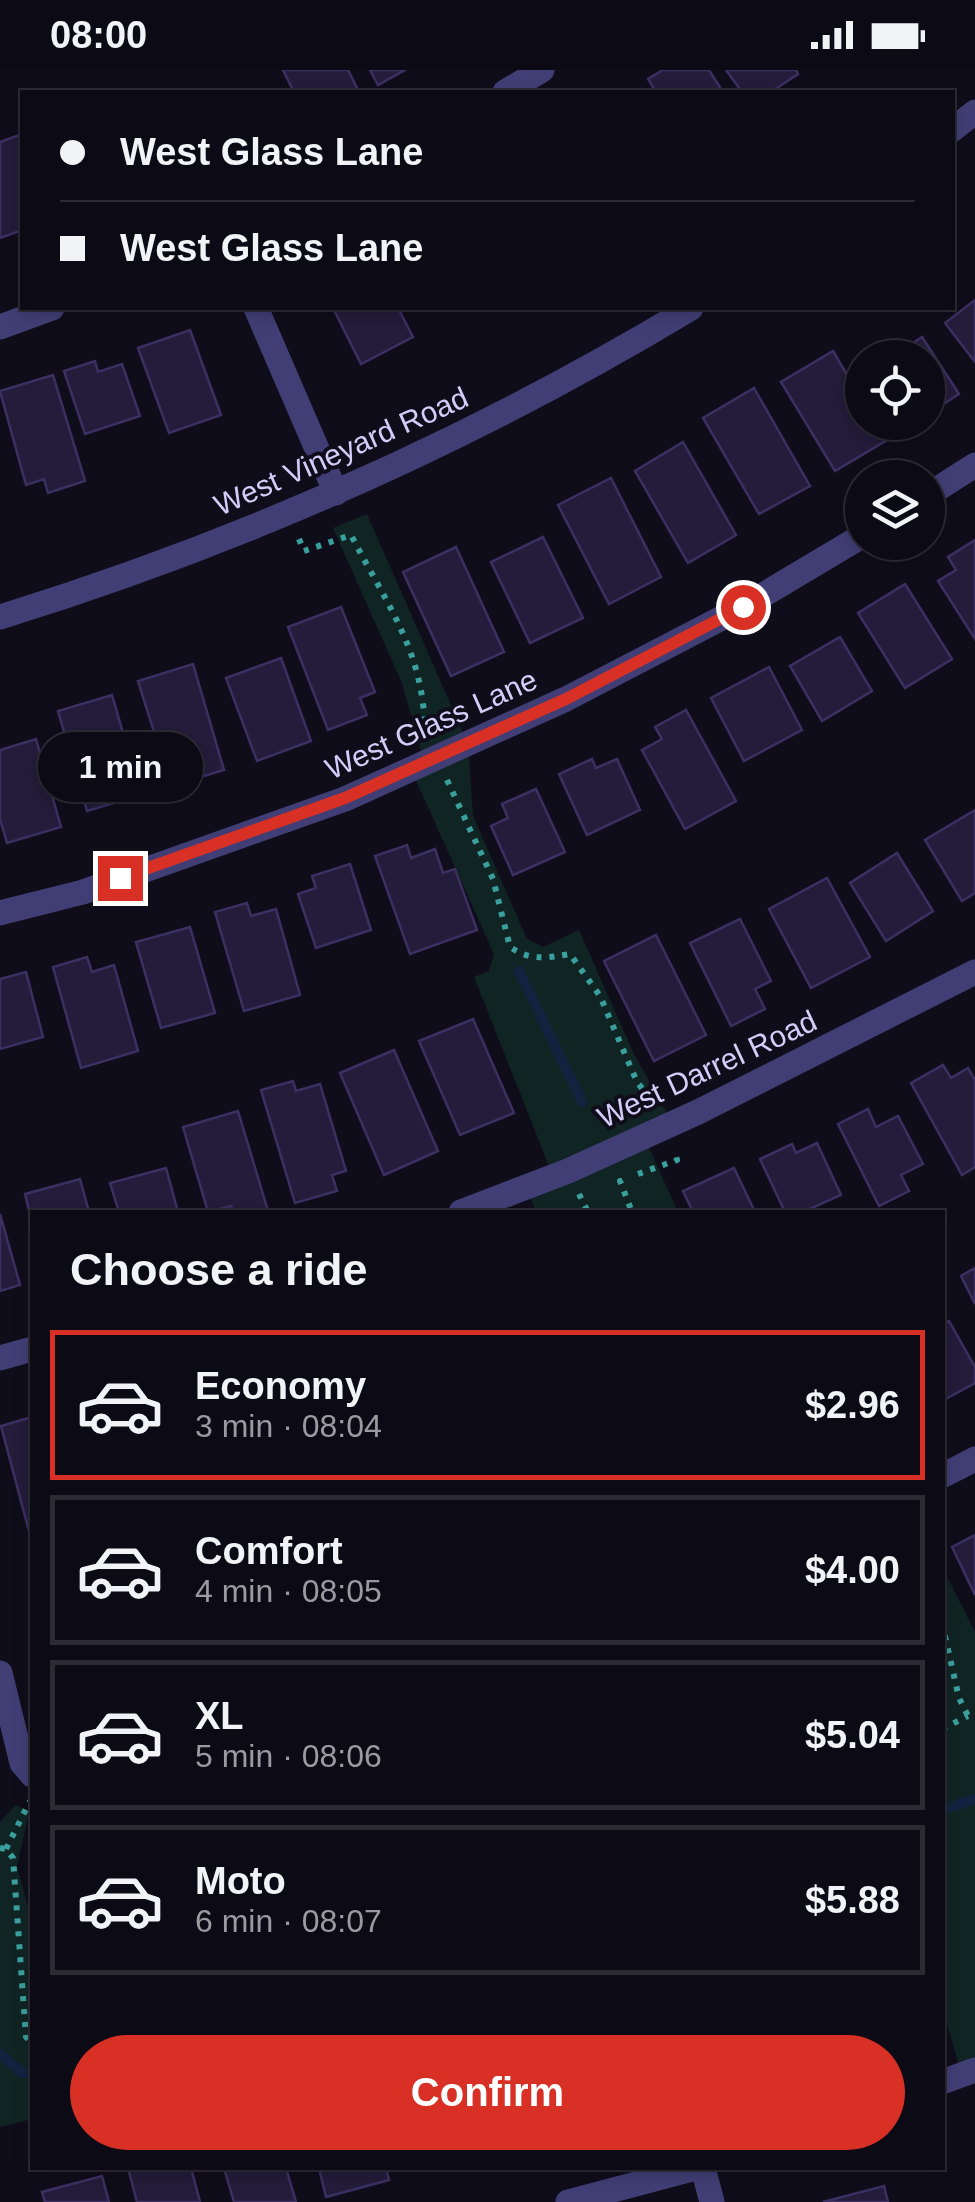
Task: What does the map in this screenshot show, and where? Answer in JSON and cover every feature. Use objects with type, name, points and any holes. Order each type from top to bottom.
[{"type":"street","points":[[508,90],[542,70]]},
{"type":"street","points":[[955,128],[975,112]]},
{"type":"street","points":[[0,326],[46,310]]},
{"type":"street","points":[[257,310],[336,493]]},
{"type":"street","name":"West Vineyard Road","points":[[0,617],[96,587],[288,515],[560,383],[688,310]]},
{"type":"street","points":[[945,484],[975,465]]},
{"type":"street","name":"West Glass Lane","points":[[0,913],[83,892],[326,805],[566,699],[743,607],[845,546]]},
{"type":"street","name":"West Darrel Road","points":[[466,1210],[666,1127],[975,972]]},
{"type":"street","points":[[0,1358],[30,1350]]},
{"type":"street","points":[[945,1475],[975,1460]]},
{"type":"street","points":[[0,1673],[22,1763],[30,1773]]},
{"type":"street","points":[[945,2081],[975,2070]]},
{"type":"street","points":[[568,2202],[692,2170]]},
{"type":"street","points":[[701,2170],[712,2202]]},
{"type":"path","points":[[288,515],[304,551],[351,536],[412,650],[425,699],[425,736],[493,879],[510,946],[524,956],[570,954],[600,996],[637,1082],[666,1127],[677,1160],[620,1182],[631,1210]]},
{"type":"path","points":[[945,1637],[959,1698],[972,1716],[945,1729]]},
{"type":"path","points":[[30,1802],[3,1849],[13,1858],[26,2037],[30,2041]]},
{"type":"green space","points":[[367,514],[468,744],[473,816],[527,939],[543,947],[579,930],[634,1054],[673,1124],[644,1137],[677,1210],[535,1210],[526,1188],[553,1176],[474,977],[489,971],[494,954],[410,767],[424,761],[402,683],[333,528]]},
{"type":"green space","points":[[945,1573],[975,1632],[975,2070],[962,2075],[945,2018]]},
{"type":"green space","points":[[16,1805],[29,1812],[17,1866],[30,1915],[30,2120],[0,2127],[0,1822]]},
{"type":"building","points":[[283,70],[348,70],[358,90],[293,90]]},
{"type":"building","points":[[370,70],[405,70],[378,85]]},
{"type":"building","points":[[663,70],[709,70],[722,90],[655,90],[648,79]]},
{"type":"building","points":[[726,70],[796,70],[798,74],[774,90],[741,90]]},
{"type":"building","points":[[20,135],[20,231],[0,238],[0,142]]},
{"type":"building","points":[[975,300],[975,362],[945,323]]},
{"type":"building","points":[[334,310],[399,310],[413,337],[361,364]]},
{"type":"building","points":[[190,330],[221,415],[169,433],[138,348]]},
{"type":"building","points":[[833,351],[845,371],[845,440],[887,440],[853,460],[845,460],[845,465],[835,471],[781,382]]},
{"type":"building","points":[[95,361],[98,372],[122,364],[140,416],[85,434],[64,371]]},
{"type":"building","points":[[945,372],[959,394],[945,403]]},
{"type":"building","points":[[53,375],[85,481],[48,493],[44,479],[26,485],[0,391]]},
{"type":"building","points":[[754,388],[810,486],[759,514],[703,418]]},
{"type":"building","points":[[683,442],[736,535],[688,563],[635,471]]},
{"type":"building","points":[[611,478],[661,577],[609,604],[558,505]]},
{"type":"building","points":[[543,537],[583,618],[530,643],[491,562]]},
{"type":"building","points":[[975,540],[975,639],[938,581],[956,570],[948,557]]},
{"type":"building","points":[[456,547],[504,652],[451,676],[403,572]]},
{"type":"building","points":[[905,584],[952,659],[905,688],[858,613]]},
{"type":"building","points":[[341,607],[375,692],[360,698],[367,715],[328,730],[288,627]]},
{"type":"building","points":[[840,637],[872,691],[822,721],[790,666]]},
{"type":"building","points":[[281,658],[311,741],[257,761],[226,678]]},
{"type":"building","points":[[193,664],[224,770],[171,786],[138,681]]},
{"type":"building","points":[[769,667],[802,730],[744,761],[711,698]]},
{"type":"building","points":[[112,695],[141,795],[87,811],[58,711]]},
{"type":"building","points":[[686,710],[736,801],[685,829],[642,750],[662,739],[655,727]]},
{"type":"building","points":[[36,739],[61,827],[7,843],[0,819],[0,750]]},
{"type":"building","points":[[592,759],[596,768],[617,759],[640,810],[587,835],[559,774]]},
{"type":"building","points":[[536,789],[565,852],[513,875],[491,826],[508,818],[502,804]]},
{"type":"building","points":[[975,810],[975,893],[962,901],[925,840]]},
{"type":"building","points":[[407,845],[411,858],[435,849],[443,873],[455,869],[477,930],[410,954],[375,856]]},
{"type":"building","points":[[897,853],[933,911],[886,941],[850,883]]},
{"type":"building","points":[[350,864],[371,930],[316,948],[298,894],[316,888],[312,876]]},
{"type":"building","points":[[827,878],[870,957],[811,988],[769,909]]},
{"type":"building","points":[[247,903],[251,916],[276,909],[300,995],[244,1011],[215,912]]},
{"type":"building","points":[[740,919],[771,981],[755,989],[765,1009],[731,1026],[690,943]]},
{"type":"building","points":[[190,927],[215,1013],[161,1028],[136,942]]},
{"type":"building","points":[[656,935],[706,1035],[654,1061],[604,961]]},
{"type":"building","points":[[87,957],[92,972],[114,965],[138,1051],[81,1068],[53,967]]},
{"type":"building","points":[[26,972],[43,1037],[0,1049],[0,979]]},
{"type":"building","points":[[473,1019],[514,1113],[460,1135],[419,1041]]},
{"type":"building","points":[[394,1050],[438,1151],[384,1175],[340,1073]]},
{"type":"building","points":[[943,1065],[951,1078],[968,1068],[975,1080],[975,1167],[962,1175],[911,1083]]},
{"type":"building","points":[[293,1081],[296,1091],[320,1084],[346,1171],[332,1175],[337,1191],[295,1203],[261,1090]]},
{"type":"building","points":[[868,1109],[876,1127],[898,1116],[923,1164],[901,1175],[909,1191],[879,1206],[838,1124]]},
{"type":"building","points":[[238,1111],[268,1210],[232,1210],[231,1206],[207,1210],[183,1127]]},
{"type":"building","points":[[817,1143],[841,1195],[807,1210],[784,1210],[760,1159],[792,1144],[796,1153]]},
{"type":"building","points":[[166,1168],[177,1210],[118,1210],[110,1183]]},
{"type":"building","points":[[734,1168],[754,1210],[692,1210],[683,1191]]},
{"type":"building","points":[[80,1179],[88,1210],[30,1210],[30,1215],[25,1194]]},
{"type":"building","points":[[0,1214],[20,1285],[0,1291]]},
{"type":"building","points":[[975,1268],[975,1304],[961,1276]]},
{"type":"building","points":[[949,1321],[975,1367],[975,1383],[945,1399],[945,1323]]},
{"type":"building","points":[[30,1418],[30,1535],[1,1426]]},
{"type":"building","points":[[975,1535],[975,1595],[952,1547]]},
{"type":"building","points":[[129,2170],[192,2170],[200,2202],[137,2202]]},
{"type":"building","points":[[225,2170],[287,2170],[296,2202],[234,2202]]},
{"type":"building","points":[[319,2170],[386,2170],[389,2180],[326,2197]]},
{"type":"building","points":[[102,2176],[109,2202],[45,2202],[42,2192]]},
{"type":"building","points":[[884,2186],[888,2202],[823,2202]]},
{"type":"waterway","points":[[519,971],[582,1102]]},
{"type":"waterway","points":[[945,1809],[975,1799]]},
{"type":"waterway","points":[[0,2054],[22,2073],[30,2072]]},
{"type":"route","points":[[120,878],[345,798],[566,699],[743,607]]}]
